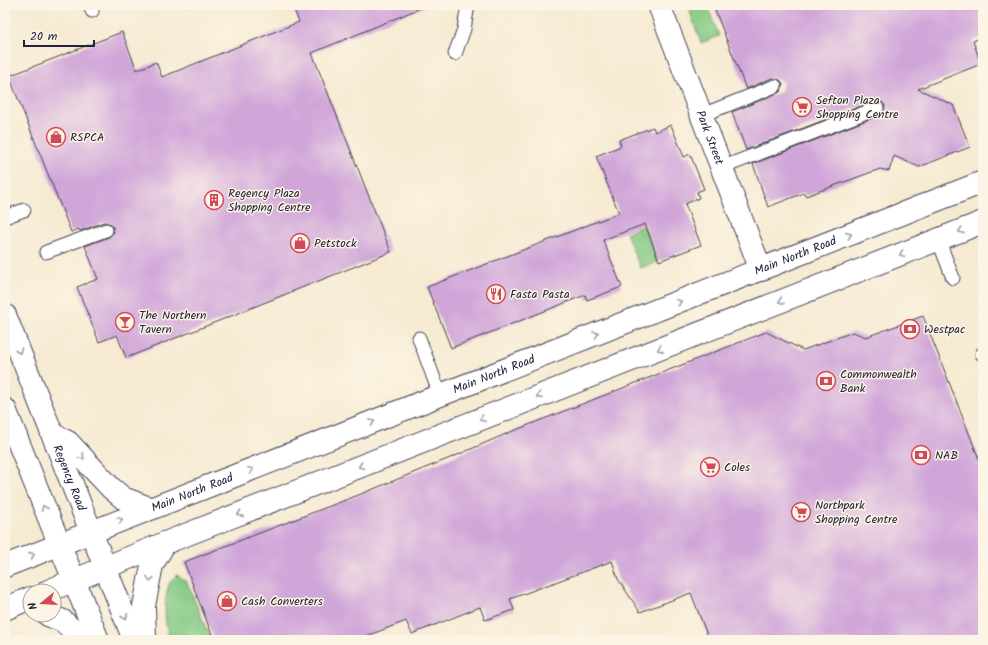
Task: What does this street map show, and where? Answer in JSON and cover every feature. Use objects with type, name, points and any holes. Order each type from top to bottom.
[{"type":"main road","name":"Park Street","points":[[659,5],[761,270]]},
{"type":"main road","name":"Main North Road","points":[[5,566],[983,182]]},
{"type":"main road","points":[[62,585],[165,543],[983,222]]},
{"type":"main road","name":"Regency Road","points":[[5,315],[134,640]]},
{"type":"main road","points":[[5,409],[98,640]]},
{"type":"main road","points":[[52,434],[68,442],[111,488],[123,498],[150,508]]},
{"type":"main road","points":[[145,640],[144,606],[152,565],[165,543]]},
{"type":"main road","points":[[62,621],[83,640]]},
{"type":"lane","points":[[455,54],[464,29],[468,5]]},
{"type":"lane","points":[[702,115],[775,86]]},
{"type":"lane","points":[[722,168],[877,108]]},
{"type":"lane","points":[[5,217],[24,210]]},
{"type":"lane","points":[[46,252],[106,230]]},
{"type":"lane","points":[[938,240],[953,278]]},
{"type":"lane","points":[[419,338],[440,395]]},
{"type":"green space","points":[[693,5],[707,5],[719,36],[701,43],[690,12]]},
{"type":"green space","points":[[644,226],[658,262],[640,268],[626,233]]},
{"type":"green space","points":[[177,575],[187,582],[211,640],[170,640],[166,627],[165,603],[170,582]]},
{"type":"building","name":"Regency Plaza Shopping Centre","points":[[292,5],[428,5],[312,53],[391,252],[126,358],[117,335],[99,342],[77,287],[98,279],[85,246],[109,237],[114,232],[113,227],[111,224],[104,222],[80,231],[79,229],[71,232],[9,76],[122,32],[137,70],[156,62],[162,77],[299,22]]},
{"type":"building","name":"Sefton Plaza Shopping Centre","points":[[713,5],[983,5],[983,37],[973,41],[981,64],[918,89],[953,105],[970,147],[919,167],[894,156],[889,171],[880,169],[806,196],[804,193],[768,207],[753,164],[880,115],[883,113],[885,106],[882,102],[874,101],[746,150],[732,112],[778,93],[781,91],[783,83],[780,80],[772,78],[746,89]]},
{"type":"building","points":[[671,125],[684,157],[690,154],[704,189],[697,192],[699,198],[685,204],[701,245],[659,261],[645,224],[603,240],[622,287],[587,300],[585,295],[451,348],[427,287],[619,213],[596,156],[621,146],[619,140],[653,127],[655,132]]},
{"type":"building","name":"Northpark Shopping Centre","points":[[923,316],[983,469],[983,640],[709,640],[691,593],[640,612],[618,579],[612,561],[510,599],[514,610],[485,620],[480,607],[412,634],[406,621],[356,640],[214,640],[184,562],[356,496],[508,433],[766,332],[803,350],[853,332],[866,337]]},
{"type":"place","name":"Sefton Plaza Shopping Centre","points":[[802,107]]},
{"type":"place","name":"RSPCA","points":[[56,137]]},
{"type":"place","name":"Regency Plaza Shopping Centre","points":[[214,200]]},
{"type":"place","name":"Petstock","points":[[300,243]]},
{"type":"place","name":"Fasta Pasta","points":[[496,294]]},
{"type":"place","name":"The Northern Tavern","points":[[125,322]]},
{"type":"place","name":"Westpac","points":[[910,329]]},
{"type":"place","name":"Commonwealth Bank","points":[[826,381]]},
{"type":"place","name":"NAB","points":[[921,455]]},
{"type":"place","name":"Coles","points":[[710,467]]},
{"type":"place","name":"Northpark Shopping Centre","points":[[801,512]]},
{"type":"place","name":"Cash Converters","points":[[227,601]]}]
